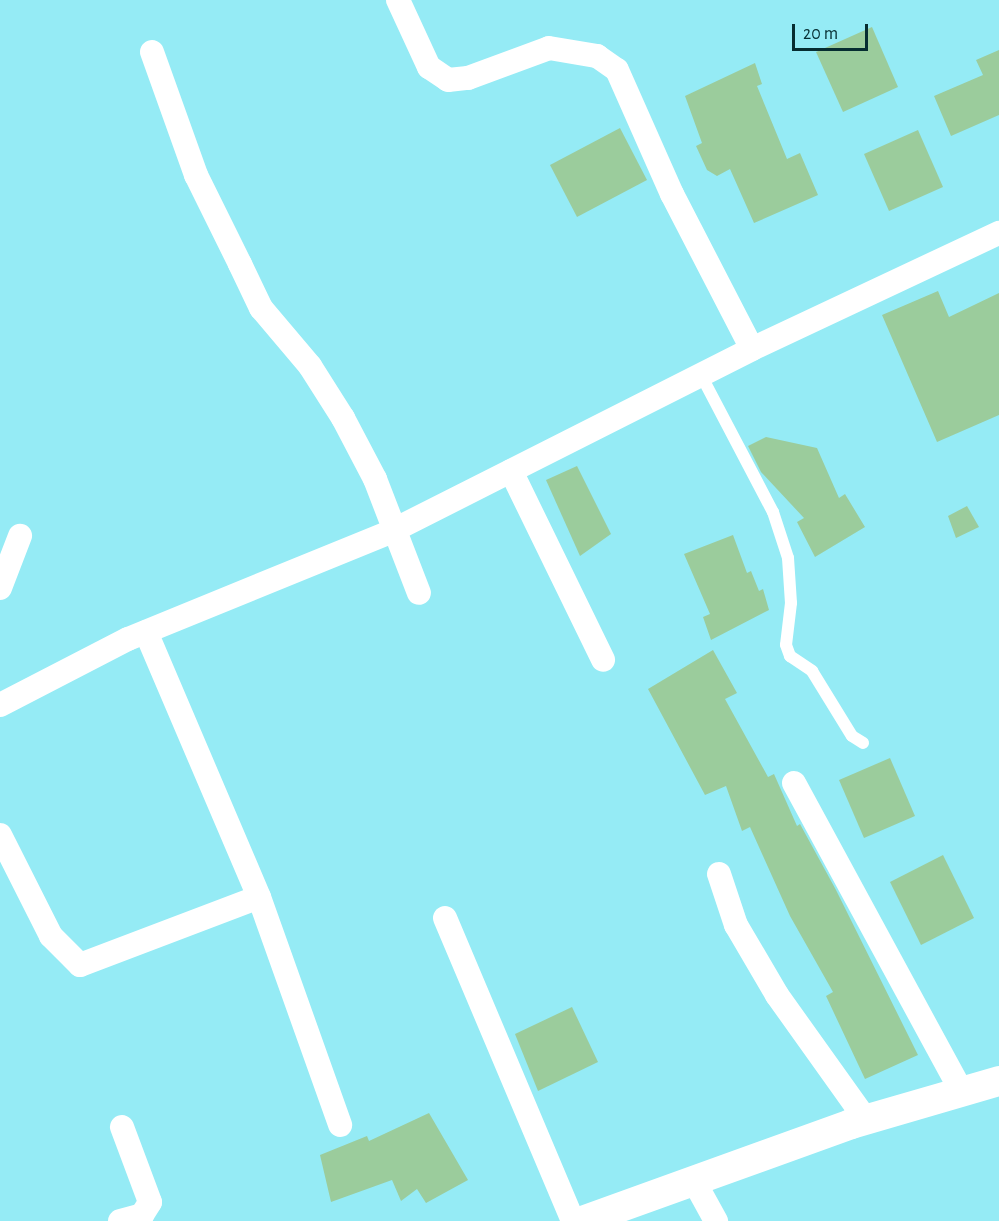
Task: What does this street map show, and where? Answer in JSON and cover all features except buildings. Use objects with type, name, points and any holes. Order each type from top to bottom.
[{"type":"street","points":[[398,0],[429,67],[448,80],[468,78],[549,48],[597,56],[617,70],[672,194],[752,349]]},
{"type":"street","points":[[152,52],[196,175],[261,308],[309,366],[343,418],[375,479],[392,531],[419,593]]},
{"type":"street","points":[[0,705],[146,632],[392,531],[752,349],[999,233]]},
{"type":"street","points":[[511,471],[603,660]]},
{"type":"street","points":[[0,588],[20,536]]},
{"type":"street","points":[[146,632],[259,897],[340,1125]]},
{"type":"street","points":[[794,783],[962,1092]]},
{"type":"street","points":[[0,835],[51,936],[80,965],[259,897]]},
{"type":"street","points":[[719,874],[736,925],[747,945],[777,994],[866,1120]]},
{"type":"street","points":[[445,918],[573,1221]]},
{"type":"street","points":[[582,1221],[866,1120],[998,1083]]},
{"type":"street","points":[[120,1221],[142,1215],[150,1202],[122,1127]]},
{"type":"street","points":[[694,1181],[716,1221]]},
{"type":"lane","points":[[701,375],[773,512],[788,558],[790,603],[786,645],[790,656],[812,671],[852,736],[863,743]]}]
